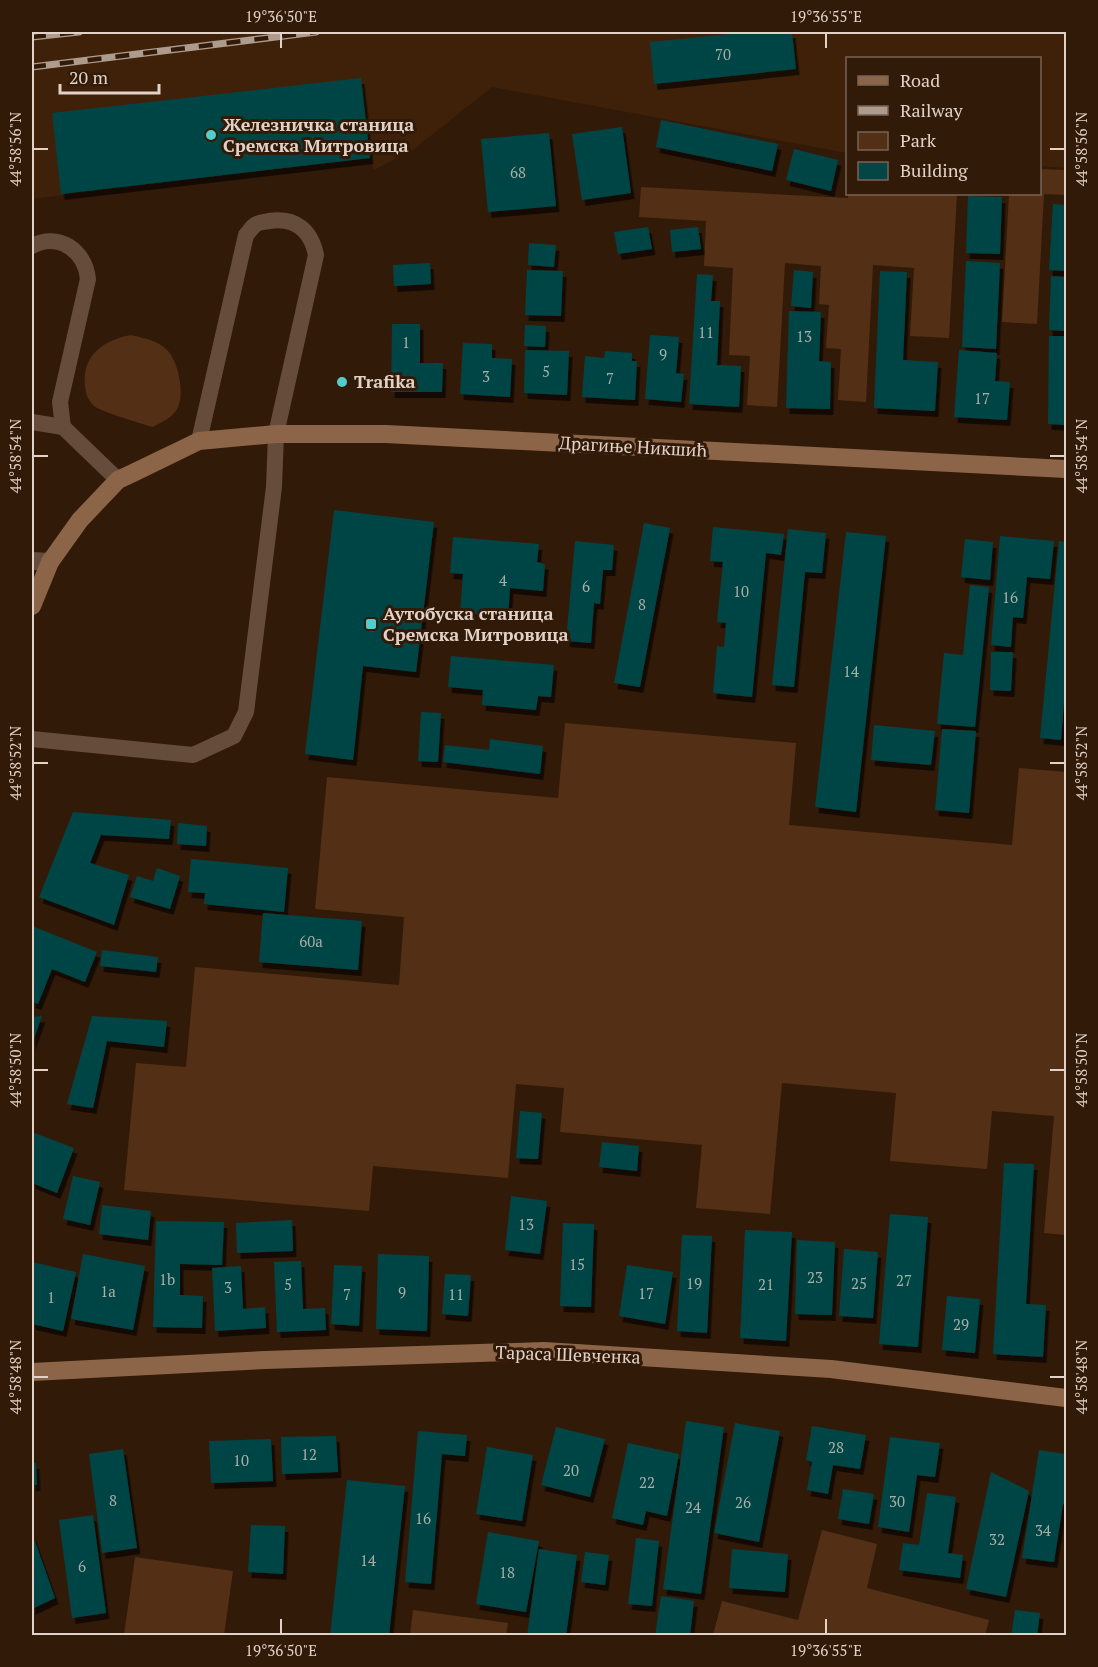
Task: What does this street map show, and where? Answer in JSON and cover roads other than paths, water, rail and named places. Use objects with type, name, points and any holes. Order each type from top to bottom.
[{"type":"street","name":"Драгиње Никшић","points":[[199,441],[276,434],[386,434],[1066,469]]},
{"type":"street","points":[[32,606],[50,562],[80,520],[118,480],[199,441]]},
{"type":"street","points":[[32,561],[50,562]]},
{"type":"street","name":"Тараса Шевченка","points":[[32,1372],[265,1360],[544,1351],[831,1369],[1066,1398]]},
{"type":"lane","points":[[32,739],[193,755],[234,736],[246,712],[274,487],[276,434],[316,255],[306,229],[295,222],[279,219],[256,223],[246,235],[199,441]]},
{"type":"lane","points":[[32,246],[43,242],[61,242],[78,254],[87,270],[88,279],[60,402],[63,427]]},
{"type":"lane","points":[[32,422],[63,427],[118,480]]},
{"type":"railway","points":[[32,37],[79,32]]},
{"type":"railway","points":[[32,67],[316,32]]},
{"type":"place","name":"Железничка станица Сремска Митровица","points":[[211,135]]},
{"type":"place","name":"Trafika","points":[[342,382]]},
{"type":"place","name":"Аутобуска станица Сремска Митровица","points":[[371,624]]}]
